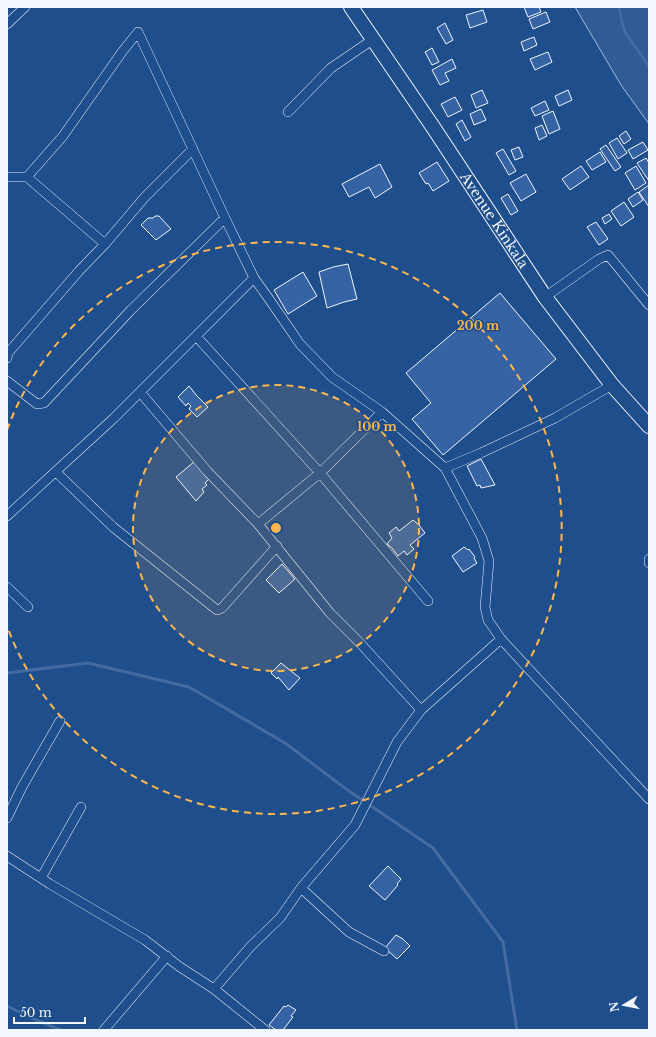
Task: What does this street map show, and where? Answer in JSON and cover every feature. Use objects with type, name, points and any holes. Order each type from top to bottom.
[{"type":"main road","name":"Avenue Kinkala","points":[[351,7],[372,40],[437,133],[544,296],[612,385],[649,426]]},
{"type":"street","points":[[7,24],[24,7]]},
{"type":"street","points":[[27,177],[63,136],[122,52],[138,32],[254,278],[300,344],[332,377],[382,412],[445,468],[482,538],[489,561],[485,607],[488,620],[501,639],[649,798]]},
{"type":"street","points":[[288,112],[332,68],[372,40]]},
{"type":"street","points":[[7,354],[78,271],[105,244],[144,198],[193,149]]},
{"type":"street","points":[[7,177],[27,177],[105,244]]},
{"type":"street","points":[[7,381],[37,404],[44,403],[131,310],[225,218]]},
{"type":"street","points":[[544,296],[599,259],[608,255],[649,305]]},
{"type":"street","points":[[7,516],[114,418],[254,278]]},
{"type":"street","points":[[196,336],[320,473],[428,601]]},
{"type":"street","points":[[445,468],[481,453],[555,418],[612,385]]},
{"type":"street","points":[[140,392],[207,471],[258,524],[330,613],[360,643],[421,710]]},
{"type":"street","points":[[258,524],[320,473],[382,412]]},
{"type":"street","points":[[56,472],[113,527],[217,610],[222,608],[276,546]]},
{"type":"street","points":[[7,587],[28,606]]},
{"type":"street","points":[[214,989],[251,946],[280,918],[301,888],[355,825],[397,742],[421,710],[501,639]]},
{"type":"street","points":[[7,818],[22,787],[60,721]]},
{"type":"street","points":[[41,878],[81,807]]},
{"type":"street","points":[[7,856],[145,940],[180,967],[214,989],[265,1030]]},
{"type":"street","points":[[301,888],[349,932],[384,951]]},
{"type":"street","points":[[104,1030],[167,956]]},
{"type":"shaded area","points":[[575,7],[649,7],[649,124],[621,85]]},
{"type":"building","points":[[524,7],[539,7],[541,12],[528,17]]},
{"type":"building","points":[[483,10],[487,22],[470,28],[466,15]]},
{"type":"building","points":[[546,12],[550,22],[533,29],[529,19]]},
{"type":"building","points":[[445,23],[453,40],[446,44],[437,28]]},
{"type":"building","points":[[534,37],[537,45],[524,51],[521,42]]},
{"type":"building","points":[[432,48],[439,62],[432,65],[425,52]]},
{"type":"building","points":[[548,52],[552,62],[535,70],[530,59]]},
{"type":"building","points":[[452,59],[456,68],[445,73],[449,81],[440,85],[432,70]]},
{"type":"building","points":[[482,90],[488,103],[476,108],[471,95]]},
{"type":"building","points":[[568,90],[572,100],[559,106],[555,96]]},
{"type":"building","points":[[455,97],[462,110],[448,117],[441,104]]},
{"type":"building","points":[[545,101],[549,110],[535,116],[531,108]]},
{"type":"building","points":[[481,109],[486,120],[474,125],[470,114]]},
{"type":"building","points":[[553,111],[560,129],[549,134],[542,116]]},
{"type":"building","points":[[462,120],[471,137],[465,141],[456,124]]},
{"type":"building","points":[[542,125],[547,136],[539,140],[535,128]]},
{"type":"building","points":[[626,131],[631,139],[624,144],[619,136]]},
{"type":"building","points":[[617,138],[627,153],[618,159],[609,143]]},
{"type":"building","points":[[643,142],[648,150],[633,159],[628,150]]},
{"type":"building","points":[[606,145],[621,167],[615,171],[600,149]]},
{"type":"building","points":[[519,147],[523,157],[515,160],[511,150]]},
{"type":"building","points":[[503,149],[516,171],[509,175],[496,153]]},
{"type":"building","points":[[600,152],[606,162],[592,170],[586,161]]},
{"type":"building","points":[[646,158],[649,163],[649,181],[637,163]]},
{"type":"building","points":[[437,162],[449,181],[433,191],[428,183],[426,184],[419,173]]},
{"type":"building","points":[[380,164],[392,187],[375,198],[369,187],[349,197],[342,184]]},
{"type":"building","points":[[581,166],[589,177],[570,190],[562,179]]},
{"type":"building","points":[[636,166],[646,183],[635,190],[625,173]]},
{"type":"building","points":[[526,174],[536,192],[521,201],[510,183]]},
{"type":"building","points":[[649,185],[649,207],[639,192]]},
{"type":"building","points":[[638,192],[643,200],[633,207],[628,199]]},
{"type":"building","points":[[508,194],[518,211],[511,215],[501,198]]},
{"type":"building","points":[[624,202],[634,217],[621,226],[611,211]]},
{"type":"building","points":[[609,214],[612,219],[605,224],[602,218]]},
{"type":"building","points":[[155,216],[159,216],[171,229],[156,240],[141,225],[148,218],[153,218]]},
{"type":"building","points":[[596,222],[608,239],[599,245],[587,227]]},
{"type":"building","points":[[348,264],[357,299],[327,308],[319,272]]},
{"type":"building","points":[[303,272],[317,296],[288,314],[274,290]]},
{"type":"building","points":[[500,293],[556,359],[443,455],[412,419],[431,403],[406,373]]},
{"type":"building","points":[[189,386],[208,407],[197,417],[189,409],[191,406],[188,403],[186,406],[178,397]]},
{"type":"building","points":[[481,459],[495,485],[481,488],[480,485],[477,486],[467,466]]},
{"type":"building","points":[[195,461],[209,479],[205,483],[207,485],[202,489],[204,492],[196,501],[176,477]]},
{"type":"building","points":[[413,520],[425,533],[410,545],[414,549],[407,555],[404,551],[398,556],[387,544],[392,538],[389,533],[396,527],[399,531]]},
{"type":"building","points":[[464,547],[468,550],[469,549],[475,557],[474,558],[477,563],[463,572],[452,556]]},
{"type":"building","points":[[282,564],[295,579],[279,593],[266,580]]},
{"type":"building","points":[[281,663],[300,678],[289,690],[278,677],[277,679],[271,673]]},
{"type":"building","points":[[388,866],[401,879],[397,884],[398,885],[385,900],[369,886]]},
{"type":"building","points":[[396,935],[410,946],[397,959],[385,948]]},
{"type":"building","points":[[288,1005],[296,1010],[291,1016],[293,1017],[283,1030],[276,1030],[269,1025],[284,1006],[286,1007]]},
{"type":"waterway","points":[[619,7],[624,31],[649,66]]},
{"type":"waterway","points":[[7,673],[88,663],[189,687],[285,743],[346,789],[433,848],[503,942],[517,1030]]},
{"type":"waterway","points":[[7,1006],[61,1030]]}]
